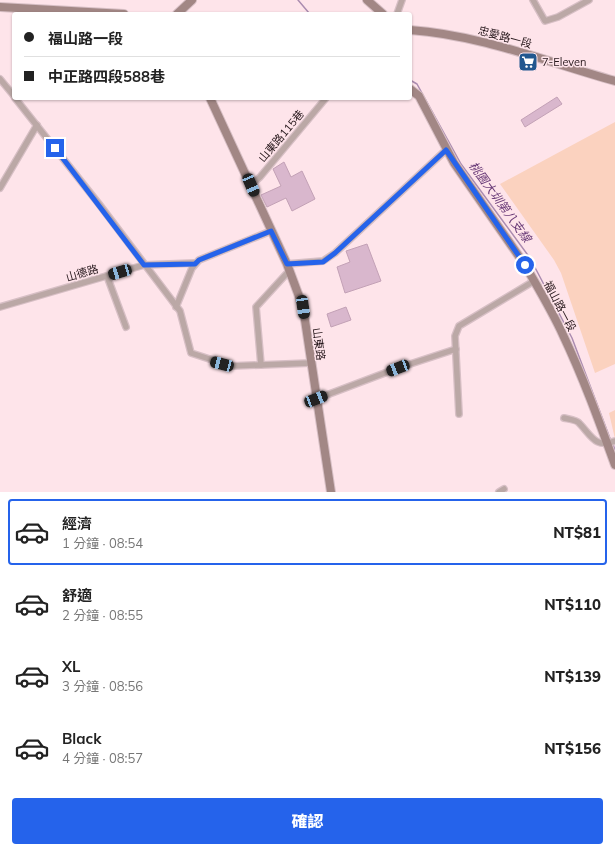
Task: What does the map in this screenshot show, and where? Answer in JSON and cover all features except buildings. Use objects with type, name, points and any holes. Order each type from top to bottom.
[{"type":"street","points":[[179,12],[192,0]]},
{"type":"street","points":[[367,0],[381,12]]},
{"type":"street","points":[[398,12],[402,0]]},
{"type":"street","points":[[533,0],[545,22],[558,17],[589,0]]},
{"type":"street","points":[[0,7],[89,12]]},
{"type":"street","name":"忠愛路一段","points":[[412,30],[459,36],[540,58],[615,81]]},
{"type":"street","points":[[0,79],[12,93]]},
{"type":"street","name":"福山路一段","points":[[412,91],[419,96],[446,150],[525,265],[563,334],[612,442],[615,466]]},
{"type":"street","points":[[17,100],[176,307],[182,316],[191,353],[231,366],[311,363]]},
{"type":"street","name":"山東路","points":[[211,100],[288,267],[303,307],[331,492]]},
{"type":"street","name":"山東路115巷","points":[[251,185],[260,177],[324,100]]},
{"type":"street","points":[[0,188],[37,125]]},
{"type":"street","points":[[261,365],[256,308],[288,267],[323,262],[335,253],[446,150]]},
{"type":"street","points":[[176,307],[195,264],[199,260],[271,231]]},
{"type":"street","name":"山德路","points":[[0,307],[144,265],[195,264]]},
{"type":"street","points":[[107,276],[126,327]]},
{"type":"street","points":[[459,414],[455,336],[459,326],[534,281]]},
{"type":"street","points":[[316,399],[398,368],[456,349]]},
{"type":"street","points":[[564,418],[579,422],[596,441],[612,442]]},
{"type":"shaded area","points":[[615,122],[615,364],[595,373],[561,273],[554,260],[500,184]]},
{"type":"shaded area","points":[[615,410],[615,439],[609,413]]},
{"type":"waterway","name":"桃園大圳第八支線","points":[[298,0],[308,12]]},
{"type":"waterway","name":"桃園大圳第八支線","points":[[412,81],[417,84],[461,164],[530,258],[572,338],[611,441]]},
{"type":"waterway","name":"桃園大圳第八支線","points":[[613,444],[615,450]]},
{"type":"place","name":"7-Eleven","points":[[528,62]]},
{"type":"route","points":[[55,148],[144,265],[195,264],[199,260],[223,252],[271,231],[287,264],[323,262],[335,253],[446,150],[525,265]]}]
